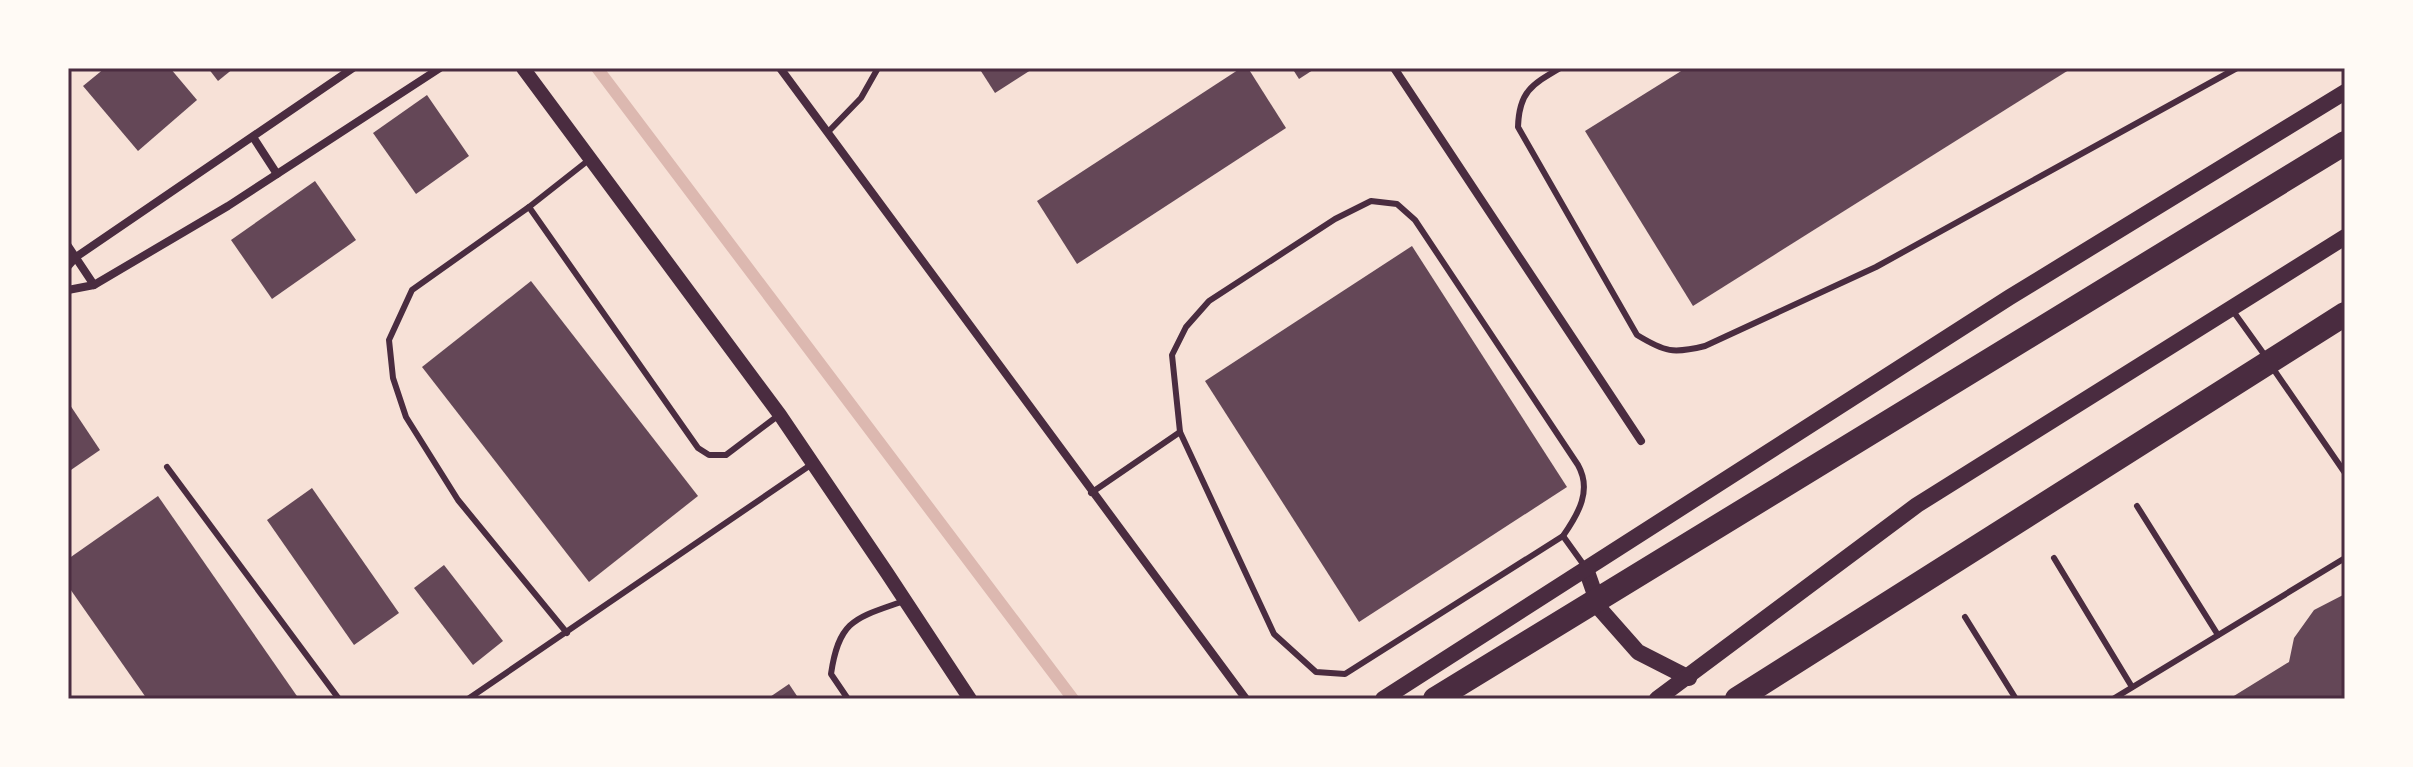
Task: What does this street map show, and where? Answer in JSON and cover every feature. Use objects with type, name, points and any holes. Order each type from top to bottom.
[{"type":"highway","points":[[1435,699],[2345,143]]},
{"type":"highway","points":[[1737,699],[2345,314]]},
{"type":"main road","points":[[1383,699],[2010,297],[2345,92]]},
{"type":"main road","points":[[1657,699],[1917,505],[2345,237]]},
{"type":"main road","points":[[1586,569],[1600,609],[1638,652],[1689,678]]},
{"type":"street","points":[[68,266],[76,257],[353,68]]},
{"type":"street","points":[[68,290],[94,285],[228,206],[440,68]]},
{"type":"street","points":[[523,68],[780,415],[970,699]]},
{"type":"street","points":[[780,68],[1246,699]]},
{"type":"street","points":[[1394,68],[1641,441]]},
{"type":"street","points":[[253,137],[277,174]]},
{"type":"street","points":[[68,246],[94,285]]},
{"type":"lane","points":[[829,131],[861,98],[878,68]]},
{"type":"lane","points":[[1560,68],[1533,84],[1523,96],[1518,127],[1637,335],[1662,350],[1680,352],[1705,346],[1876,267],[2237,68]]},
{"type":"lane","points":[[567,633],[458,500],[406,417],[393,378],[389,340],[412,290],[529,207],[590,159]]},
{"type":"lane","points":[[1371,201],[1397,204],[1415,220],[1529,388],[1586,479],[1584,496],[1563,536],[1345,674],[1316,672],[1274,634],[1180,432],[1172,355],[1186,327],[1209,301],[1335,219],[1371,201]]},
{"type":"lane","points":[[529,207],[698,448],[709,455],[726,455],[780,415]]},
{"type":"lane","points":[[2231,308],[2345,473]]},
{"type":"lane","points":[[1091,493],[1180,432]]},
{"type":"lane","points":[[468,699],[814,463]]},
{"type":"lane","points":[[167,467],[339,699]]},
{"type":"lane","points":[[2137,506],[2218,635]]},
{"type":"lane","points":[[1563,536],[1586,569]]},
{"type":"lane","points":[[2054,558],[2132,687]]},
{"type":"lane","points":[[2113,699],[2345,558]]},
{"type":"lane","points":[[848,699],[831,674],[835,650],[845,629],[864,615],[905,600]]},
{"type":"lane","points":[[1965,617],[2016,699]]},
{"type":"building","points":[[105,68],[170,68],[197,100],[138,151],[83,86]]},
{"type":"building","points":[[208,68],[234,68],[218,81]]},
{"type":"building","points":[[979,68],[1034,68],[995,93]]},
{"type":"building","points":[[1241,68],[1248,68],[1286,128],[1077,264],[1037,201]]},
{"type":"building","points":[[1292,68],[1316,68],[1299,79]]},
{"type":"building","points":[[1686,68],[2072,68],[1693,306],[1585,131]]},
{"type":"building","points":[[427,95],[469,156],[416,194],[373,133]]},
{"type":"building","points":[[315,181],[356,240],[272,299],[231,240]]},
{"type":"building","points":[[1412,246],[1567,487],[1359,622],[1205,381]]},
{"type":"building","points":[[531,281],[698,496],[589,582],[422,367]]},
{"type":"building","points":[[68,402],[100,450],[68,472]]},
{"type":"building","points":[[312,488],[399,613],[354,645],[267,520]]},
{"type":"building","points":[[158,496],[299,699],[147,699],[68,586],[68,559]]},
{"type":"building","points":[[444,565],[503,641],[473,665],[414,588]]},
{"type":"building","points":[[2345,594],[2345,699],[2229,699],[2289,662],[2294,638],[2314,610]]},
{"type":"building","points":[[789,684],[799,699],[767,699]]},
{"type":"waterway","points":[[597,68],[1073,699]]}]
